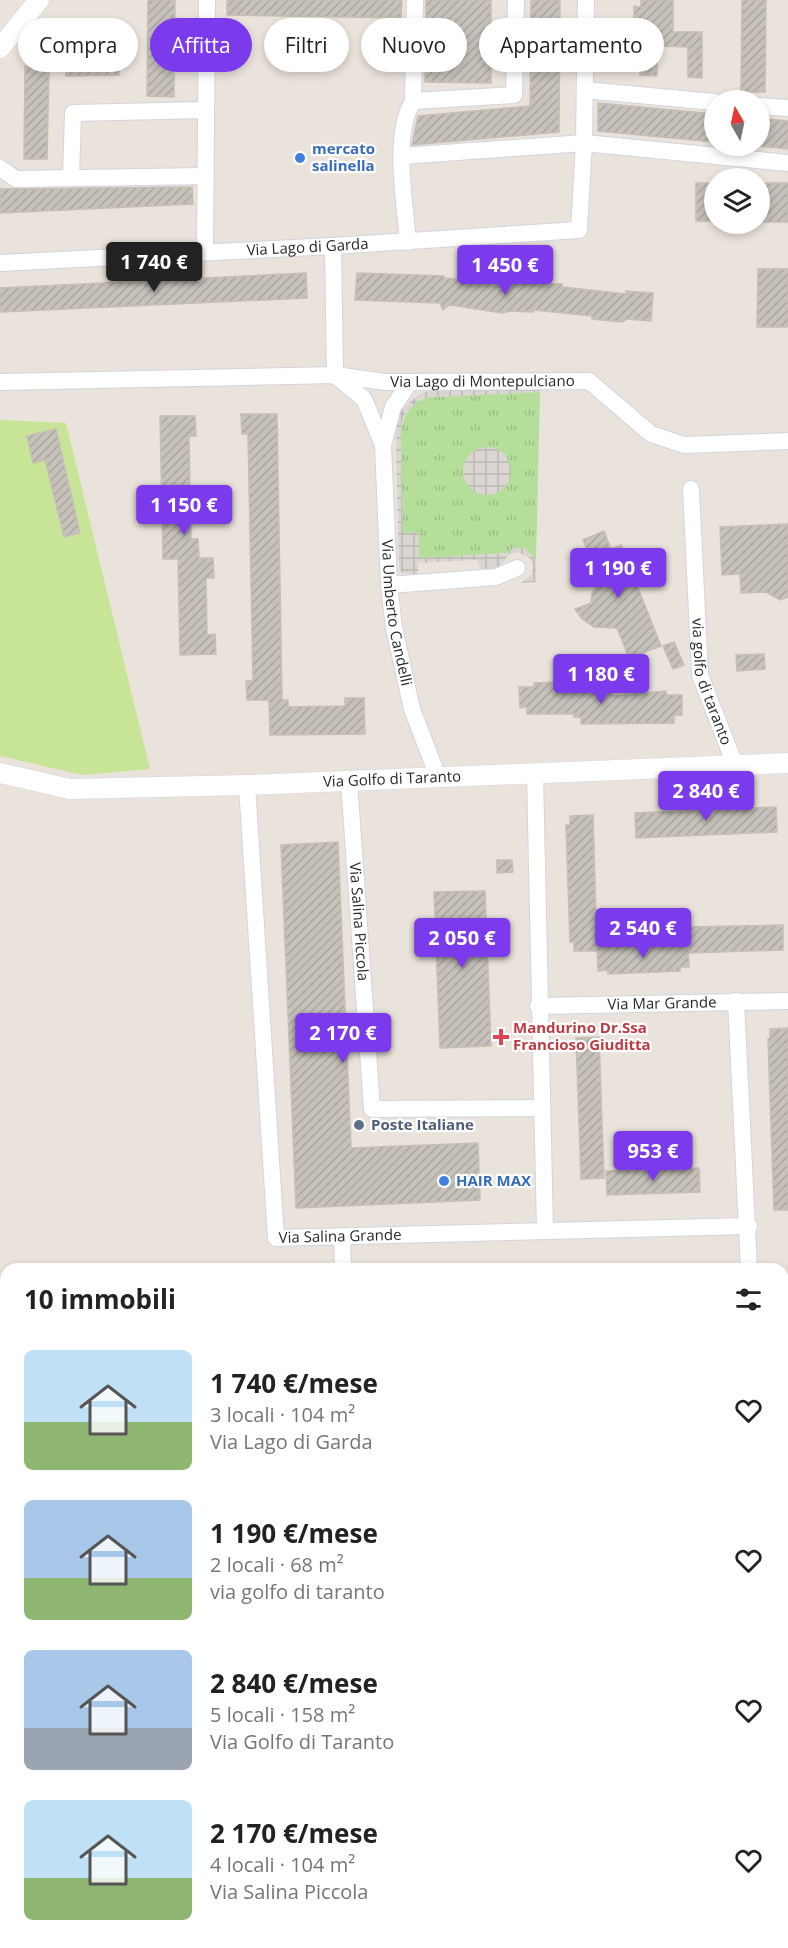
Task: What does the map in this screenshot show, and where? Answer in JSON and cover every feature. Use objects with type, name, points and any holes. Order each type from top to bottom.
[{"type":"street","points":[[0,48],[39,0]]},
{"type":"street","points":[[206,252],[207,0]]},
{"type":"street","points":[[408,242],[402,156],[405,114],[413,100],[415,0]]},
{"type":"street","points":[[413,100],[514,95],[516,0]]},
{"type":"street","points":[[584,143],[586,0]]},
{"type":"street","points":[[585,90],[704,101]]},
{"type":"street","points":[[770,107],[788,108]]},
{"type":"street","points":[[71,177],[73,113],[206,110]]},
{"type":"street","points":[[402,156],[584,143],[788,163]]},
{"type":"street","name":"Via Lago di Garda","points":[[0,263],[408,242],[579,230],[584,143]]},
{"type":"street","points":[[0,168],[16,179],[206,176]]},
{"type":"street","points":[[333,246],[335,375]]},
{"type":"street","name":"Via Lago di Montepulciano","points":[[0,382],[335,375],[385,382],[589,381],[651,434],[684,445],[788,441]]},
{"type":"street","name":"Via Umberto Candelli","points":[[335,375],[364,399],[383,445]]},
{"type":"street","name":"Via Umberto Candelli","points":[[410,382],[393,407],[383,445],[389,585],[394,628],[412,709],[438,777]]},
{"type":"street","name":"via golfo di taranto","points":[[691,489],[700,675],[735,765]]},
{"type":"street","points":[[389,585],[496,577],[517,568]]},
{"type":"street","name":"Via Golfo di Taranto","points":[[0,773],[70,789],[247,785],[788,763]]},
{"type":"street","points":[[535,774],[538,1006],[546,1231]]},
{"type":"street","name":"Via Salina Piccola","points":[[349,781],[372,1109],[542,1108]]},
{"type":"street","name":"Via Salina Grande","points":[[247,785],[276,1238],[749,1226]]},
{"type":"street","points":[[735,1001],[749,1226],[749,1263]]},
{"type":"street","name":"Via Mar Grande","points":[[538,1006],[788,1001]]},
{"type":"street","points":[[342,1236],[343,1263]]},
{"type":"green space","points":[[540,392],[536,560],[525,549],[506,553],[419,559],[403,533],[401,437],[403,422],[409,410],[424,398],[432,396]]},
{"type":"green space","points":[[0,420],[66,423],[150,769],[82,775],[0,756]]},
{"type":"shaded area","points":[[540,388],[540,392],[421,398],[406,413],[402,422],[401,437],[403,533],[419,532],[419,558],[506,553],[515,547],[525,548],[536,560],[536,582],[521,583],[532,574],[533,566],[530,558],[518,552],[510,554],[496,570],[481,570],[477,560],[418,563],[418,575],[402,573],[399,567],[396,445],[397,419],[401,410],[419,394],[429,391]]},
{"type":"shaded area","points":[[487,447],[504,454],[511,471],[504,488],[487,495],[470,488],[463,471],[470,454]]},
{"type":"building","points":[[148,0],[175,0],[175,18],[150,18],[150,72],[174,72],[174,97],[147,96]]},
{"type":"building","points":[[227,0],[402,0],[401,18],[227,15]]},
{"type":"building","points":[[426,0],[491,0],[491,18],[479,18],[479,72],[491,72],[491,83],[425,82],[425,72],[467,72],[467,18],[426,18]]},
{"type":"building","points":[[531,0],[560,0],[560,18],[531,18]]},
{"type":"building","points":[[641,0],[673,0],[673,32],[702,32],[702,78],[688,77],[688,47],[664,46],[664,18],[634,18],[634,6],[641,7]]},
{"type":"building","points":[[742,0],[766,0],[765,90],[741,90]]},
{"type":"building","points":[[25,72],[49,72],[47,159],[24,159]]},
{"type":"building","points":[[66,72],[119,72],[119,75],[66,76]]},
{"type":"building","points":[[530,72],[559,72],[559,132],[412,145],[418,116],[530,106]]},
{"type":"building","points":[[640,72],[657,72],[657,76],[640,75]]},
{"type":"building","points":[[598,103],[704,113],[704,141],[598,131]]},
{"type":"building","points":[[770,119],[788,121],[788,149],[770,147]]},
{"type":"building","points":[[696,183],[704,183],[704,221],[696,221]]},
{"type":"building","points":[[770,183],[788,183],[788,222],[770,222]]},
{"type":"building","points":[[192,187],[193,204],[0,213],[0,189]]},
{"type":"building","points":[[758,269],[788,269],[788,327],[757,327]]},
{"type":"building","points":[[306,273],[307,298],[0,312],[0,288]]},
{"type":"building","points":[[357,273],[444,276],[444,278],[477,280],[476,283],[508,286],[508,283],[562,284],[562,287],[626,294],[626,291],[653,293],[651,321],[627,319],[622,322],[592,319],[592,316],[534,310],[533,312],[502,313],[449,305],[443,310],[440,303],[355,300]]},
{"type":"building","points":[[241,414],[277,414],[282,700],[288,700],[288,707],[345,706],[345,698],[364,698],[365,734],[270,735],[269,700],[247,700],[246,681],[253,681],[248,434],[242,434]]},
{"type":"building","points":[[160,416],[195,416],[196,436],[189,436],[191,539],[198,539],[199,558],[213,558],[214,578],[206,578],[207,635],[215,634],[216,654],[180,655],[178,559],[163,559]]},
{"type":"building","points":[[56,429],[80,533],[64,537],[45,460],[33,463],[27,436]]},
{"type":"building","points":[[788,524],[788,597],[780,600],[766,592],[741,593],[740,574],[722,575],[720,527]]},
{"type":"building","points":[[604,531],[611,549],[621,545],[661,646],[629,658],[617,628],[594,627],[582,619],[575,609],[591,603],[592,593],[600,582],[583,540]]},
{"type":"building","points":[[674,642],[684,665],[673,669],[663,646]]},
{"type":"building","points":[[764,654],[765,669],[737,671],[736,655]]},
{"type":"building","points":[[558,682],[558,686],[573,686],[573,692],[612,692],[612,696],[666,691],[666,695],[682,695],[682,715],[674,715],[674,723],[581,724],[581,717],[574,717],[574,714],[527,714],[527,707],[520,708],[519,687],[534,687],[534,683]]},
{"type":"building","points":[[776,807],[777,832],[636,838],[635,813]]},
{"type":"building","points":[[593,815],[597,951],[574,951],[574,942],[570,942],[566,825],[570,825],[570,816]]},
{"type":"building","points":[[338,842],[351,1148],[478,1143],[480,1200],[296,1208],[281,845]]},
{"type":"building","points":[[497,860],[512,860],[513,872],[497,873]]},
{"type":"building","points":[[485,891],[491,1046],[440,1048],[434,892]]},
{"type":"building","points":[[783,925],[783,950],[689,953],[688,927]]},
{"type":"building","points":[[688,944],[689,967],[680,967],[680,971],[608,974],[608,970],[598,971],[597,947]]},
{"type":"building","points":[[788,1028],[788,1210],[774,1210],[768,1039],[770,1029]]},
{"type":"building","points":[[599,1037],[604,1178],[581,1179],[576,1038]]},
{"type":"building","points":[[699,1168],[700,1192],[607,1195],[606,1171]]},
{"type":"place","name":"mercato salinella","points":[[300,158]]},
{"type":"place","name":"Mandurino Dr.Ssa Francioso Giuditta","points":[[501,1037]]},
{"type":"place","name":"Poste Italiane","points":[[359,1125]]},
{"type":"place","name":"HAIR MAX","points":[[444,1181]]}]
